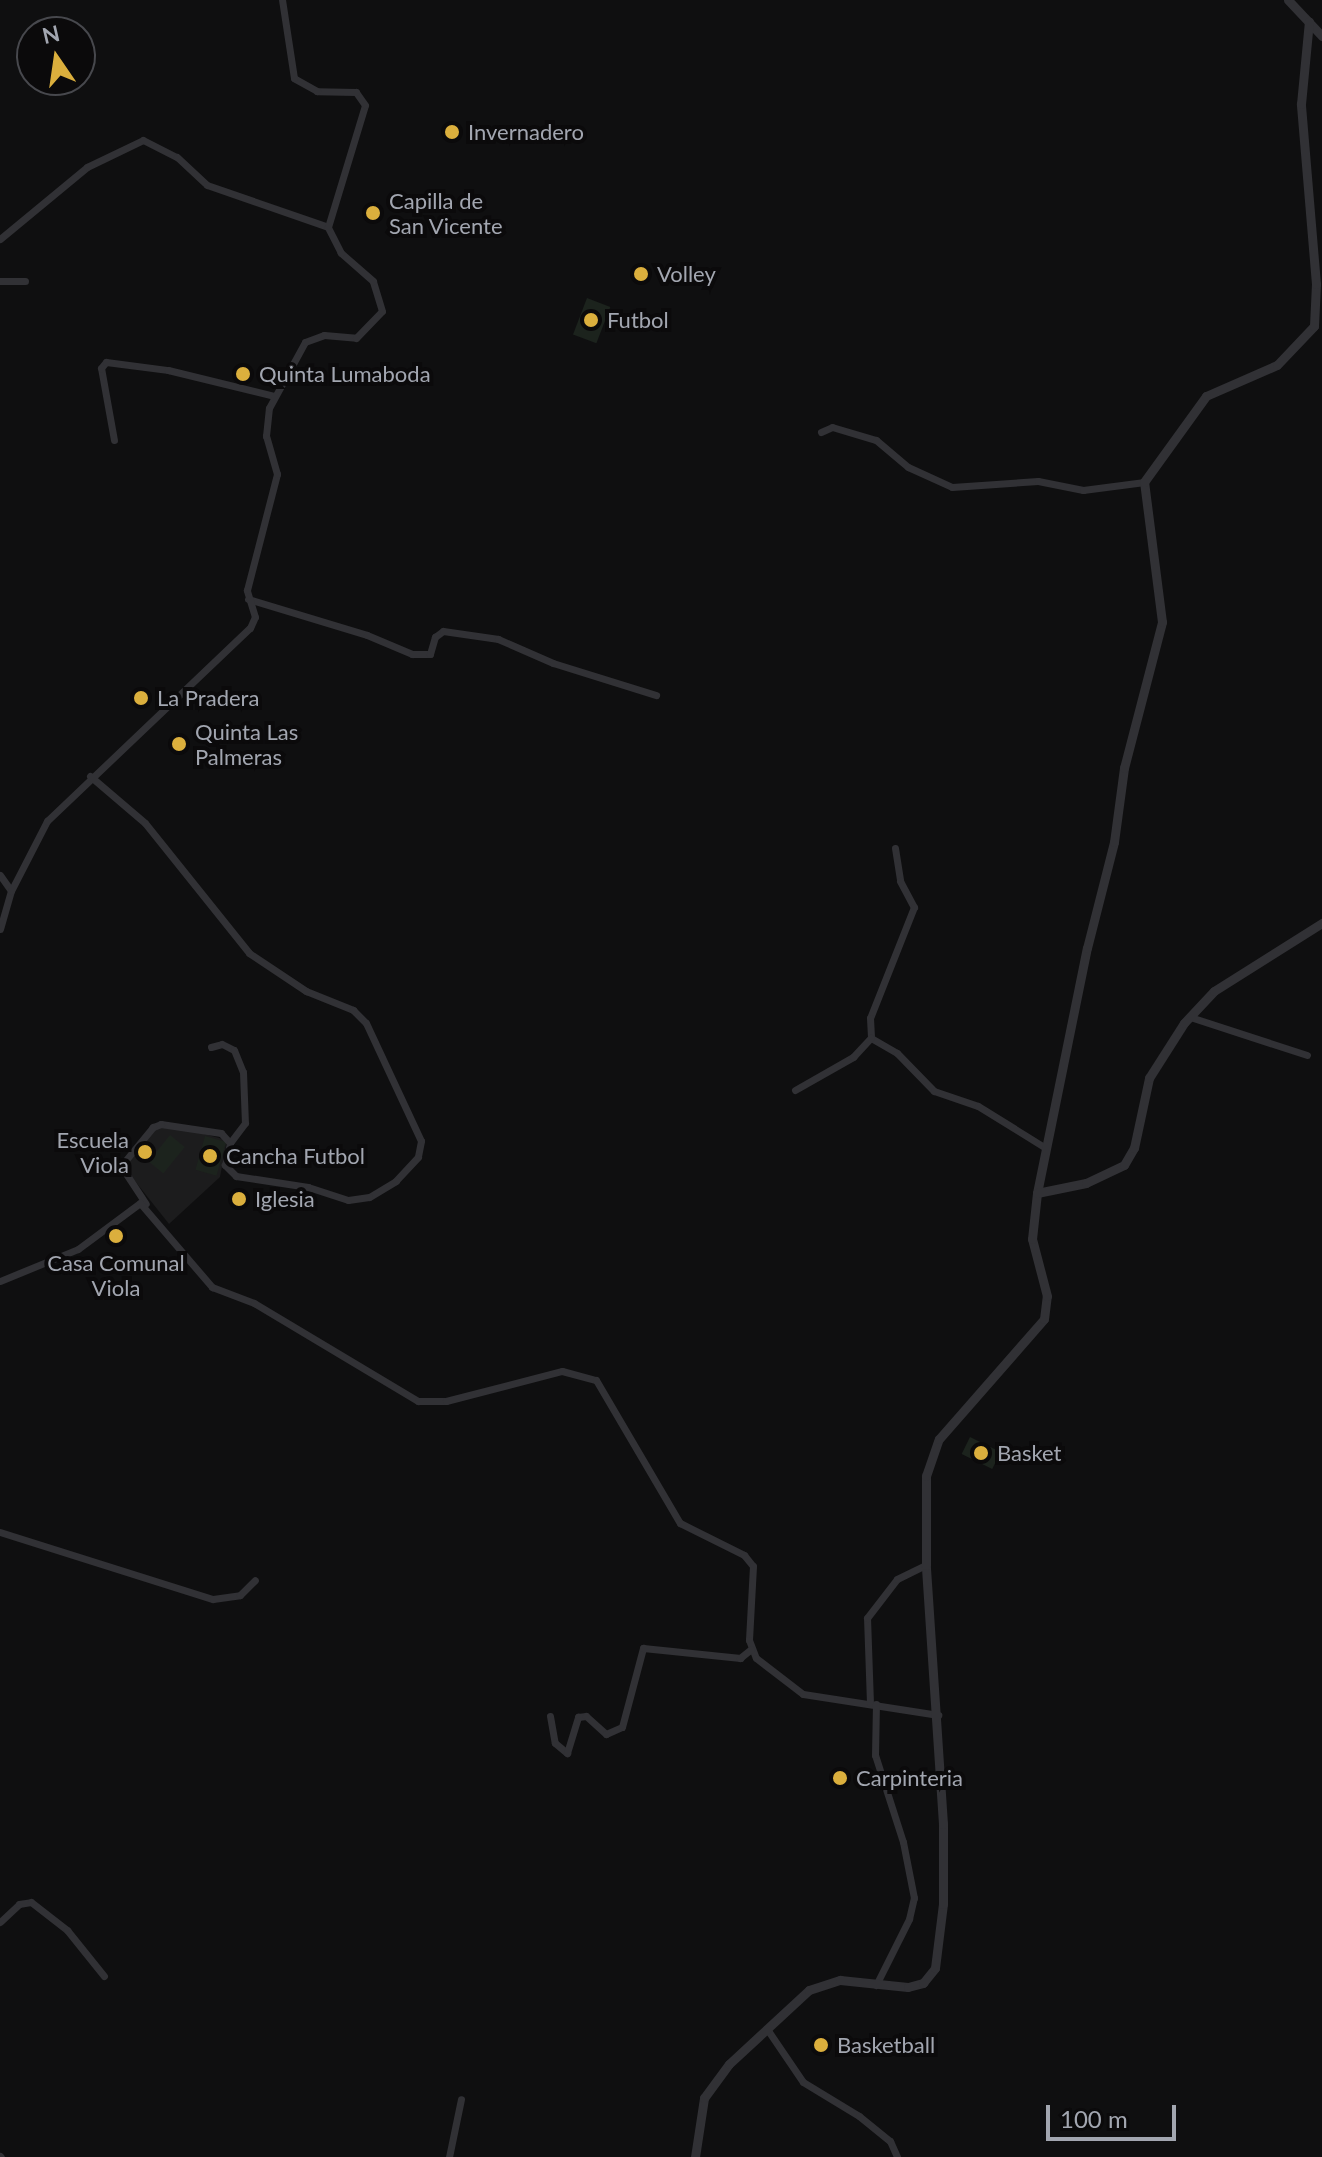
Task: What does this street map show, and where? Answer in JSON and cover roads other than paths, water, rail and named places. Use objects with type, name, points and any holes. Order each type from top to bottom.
[{"type":"street","points":[[0,929],[11,891],[47,821],[90,776],[236,644],[255,617],[248,599],[251,565],[277,474],[266,436],[275,396],[305,342],[324,335],[356,338],[382,311],[373,281],[341,253],[328,227],[365,105],[356,92],[317,91],[294,78],[282,0]]},
{"type":"street","points":[[1288,0],[1322,36]]},
{"type":"street","points":[[695,2157],[704,2098],[729,2064],[824,1982],[916,1985],[935,1968],[943,1904],[938,1715],[926,1565],[931,1453],[1044,1319],[1047,1296],[1032,1239],[1044,1147],[1114,842],[1124,768],[1162,622],[1144,482],[1213,389],[1277,365],[1314,326],[1316,284],[1301,104],[1309,21]]},
{"type":"street","points":[[0,239],[87,167],[129,142],[143,140],[177,157],[207,185],[328,227]]},
{"type":"street","points":[[0,281],[25,281]]},
{"type":"street","points":[[114,440],[101,368],[106,362],[168,370],[275,396]]},
{"type":"street","points":[[821,432],[832,427],[876,440],[908,467],[952,487],[1038,481],[1083,490],[1144,482]]},
{"type":"street","points":[[248,599],[367,635],[412,654],[430,654],[435,637],[443,631],[498,639],[553,663],[656,695]]},
{"type":"street","points":[[90,776],[145,823],[249,953],[306,991],[353,1010],[366,1023],[416,1123],[422,1151],[388,1187],[348,1200],[308,1187],[236,1176],[225,1165],[230,1143],[245,1123],[243,1072],[234,1050],[222,1044],[211,1047]]},
{"type":"street","points":[[795,1090],[853,1057],[871,1038],[870,1018],[914,907],[900,881],[895,848]]},
{"type":"street","points":[[0,875],[11,891]]},
{"type":"street","points":[[1037,1193],[1086,1183],[1124,1165],[1134,1148],[1156,1062],[1190,1017],[1214,991],[1322,923]]},
{"type":"street","points":[[1190,1017],[1307,1055]]},
{"type":"street","points":[[871,1038],[897,1053],[934,1091],[978,1106],[1044,1147]]},
{"type":"street","points":[[230,1143],[221,1133],[173,1123],[153,1127],[121,1166],[146,1204],[212,1287],[266,1309],[418,1401],[446,1401],[562,1371],[596,1380],[680,1523],[744,1555],[753,1566],[751,1649],[740,1658],[643,1648],[622,1727],[606,1734],[586,1716],[578,1717],[567,1753],[555,1743],[550,1716]]},
{"type":"street","points":[[0,1281],[78,1249],[127,1211],[146,1204]]},
{"type":"street","points":[[0,1532],[213,1599],[240,1595],[255,1580]]},
{"type":"street","points":[[876,1985],[909,1919],[914,1898],[903,1842],[875,1755],[867,1618],[897,1579],[926,1565]]},
{"type":"street","points":[[751,1649],[803,1694],[938,1715]]},
{"type":"street","points":[[0,1922],[19,1904],[31,1902],[67,1930],[104,1976]]},
{"type":"street","points":[[767,2029],[803,2082],[859,2116],[890,2141],[897,2157]]},
{"type":"street","points":[[449,2157],[461,2099]]},
{"type":"place","name":"Invernadero","points":[[452,132]]},
{"type":"place","name":"Capilla de San Vicente","points":[[373,213]]},
{"type":"place","name":"Volley","points":[[641,274]]},
{"type":"place","name":"Futbol","points":[[591,320]]},
{"type":"place","name":"Quinta Lumaboda","points":[[243,374]]},
{"type":"place","name":"La Pradera","points":[[141,698]]},
{"type":"place","name":"Quinta Las Palmeras","points":[[179,744]]},
{"type":"place","name":"Escuela Viola","points":[[145,1152]]},
{"type":"place","name":"Cancha Futbol","points":[[210,1156]]},
{"type":"place","name":"Iglesia","points":[[239,1199]]},
{"type":"place","name":"Casa Comunal Viola","points":[[116,1236]]},
{"type":"place","name":"Basket","points":[[981,1453]]},
{"type":"place","name":"Carpinteria","points":[[840,1778]]},
{"type":"place","name":"Basketball","points":[[821,2045]]}]
